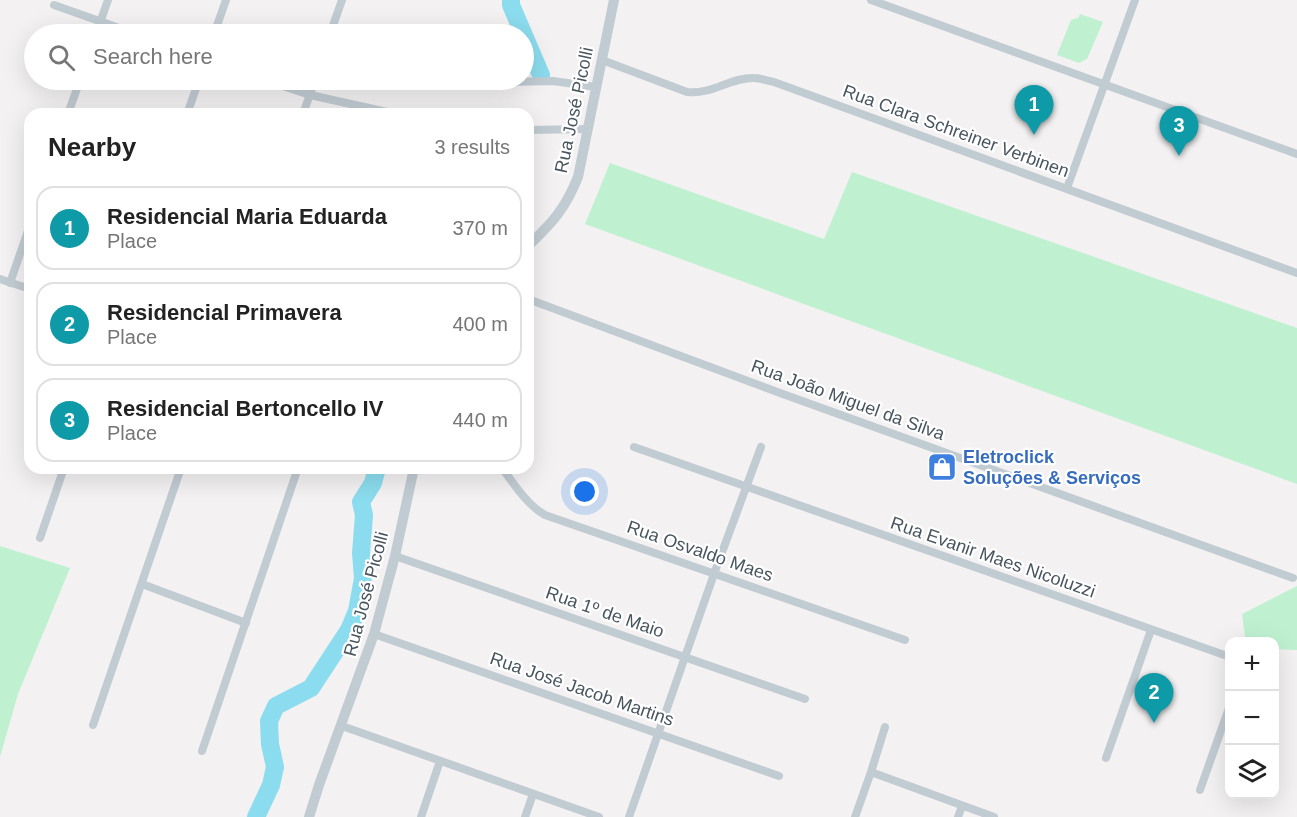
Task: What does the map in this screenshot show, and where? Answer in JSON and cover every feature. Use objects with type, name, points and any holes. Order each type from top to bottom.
[{"type":"street","points":[[100,22],[108,0]]},
{"type":"street","points":[[218,24],[226,0]]},
{"type":"street","points":[[334,24],[342,0]]},
{"type":"street","name":"Rua José Picolli","points":[[534,240],[569,199],[578,177],[614,0]]},
{"type":"street","points":[[871,0],[1297,154]]},
{"type":"street","points":[[1067,188],[1135,0]]},
{"type":"street","points":[[54,5],[106,24]]},
{"type":"street","name":"Rua Clara Schreiner Verbinen","points":[[602,60],[687,92],[698,93],[754,78],[774,82],[1297,273]]},
{"type":"street","points":[[534,81],[553,81],[596,87]]},
{"type":"street","points":[[70,108],[76,90]]},
{"type":"street","points":[[189,108],[195,90]]},
{"type":"street","points":[[295,90],[369,108]]},
{"type":"street","points":[[305,108],[312,90]]},
{"type":"street","points":[[534,130],[588,129]]},
{"type":"street","points":[[10,283],[24,242]]},
{"type":"street","points":[[0,279],[24,287]]},
{"type":"street","name":"Rua João Miguel da Silva","points":[[534,301],[780,393],[1293,578]]},
{"type":"street","name":"Rua Evanir Maes Nicoluzzi","points":[[634,447],[1225,655]]},
{"type":"street","points":[[629,817],[760,447]]},
{"type":"street","points":[[40,538],[62,474]]},
{"type":"street","points":[[93,724],[179,474]]},
{"type":"street","points":[[202,751],[296,474]]},
{"type":"street","name":"Rua José Picolli","points":[[309,817],[374,634],[395,556],[413,474]]},
{"type":"street","name":"Rua Osvaldo Maes","points":[[507,474],[536,510],[545,515],[905,640]]},
{"type":"street","name":"Rua 1º de Maio","points":[[395,556],[805,699]]},
{"type":"street","points":[[142,584],[246,623]]},
{"type":"street","points":[[1106,758],[1151,630]]},
{"type":"street","name":"Rua José Jacob Martins","points":[[374,634],[779,776]]},
{"type":"street","points":[[1200,790],[1225,719]]},
{"type":"street","points":[[342,726],[599,817]]},
{"type":"street","points":[[855,817],[885,727]]},
{"type":"street","points":[[421,817],[440,761]]},
{"type":"street","points":[[871,772],[994,817]]},
{"type":"street","points":[[525,817],[533,794]]},
{"type":"street","points":[[958,817],[962,806]]},
{"type":"green space","points":[[1080,14],[1103,22],[1087,59],[1079,63],[1057,55],[1071,20],[1078,18]]},
{"type":"green space","points":[[610,163],[824,239],[852,172],[1297,328],[1297,484],[585,224]]},
{"type":"green space","points":[[0,546],[70,568],[18,694],[0,757]]},
{"type":"green space","points":[[1297,586],[1297,650],[1279,649],[1279,637],[1245,637],[1242,614]]},
{"type":"waterway","points":[[511,0],[519,24]]},
{"type":"waterway","points":[[534,59],[541,75]]},
{"type":"waterway","points":[[256,817],[271,785],[275,767],[270,744],[269,721],[276,706],[311,688],[349,630],[357,611],[363,578],[361,553],[364,515],[361,502],[373,483],[375,474]]},
{"type":"place","name":"Residencial Maria Eduarda","points":[[1034,135]]},
{"type":"place","name":"Residencial Bertoncello IV","points":[[1179,156]]},
{"type":"place","name":"Eletroclick Soluções & Serviços","points":[[942,467]]},
{"type":"place","name":"Residencial Primavera","points":[[1154,723]]}]
